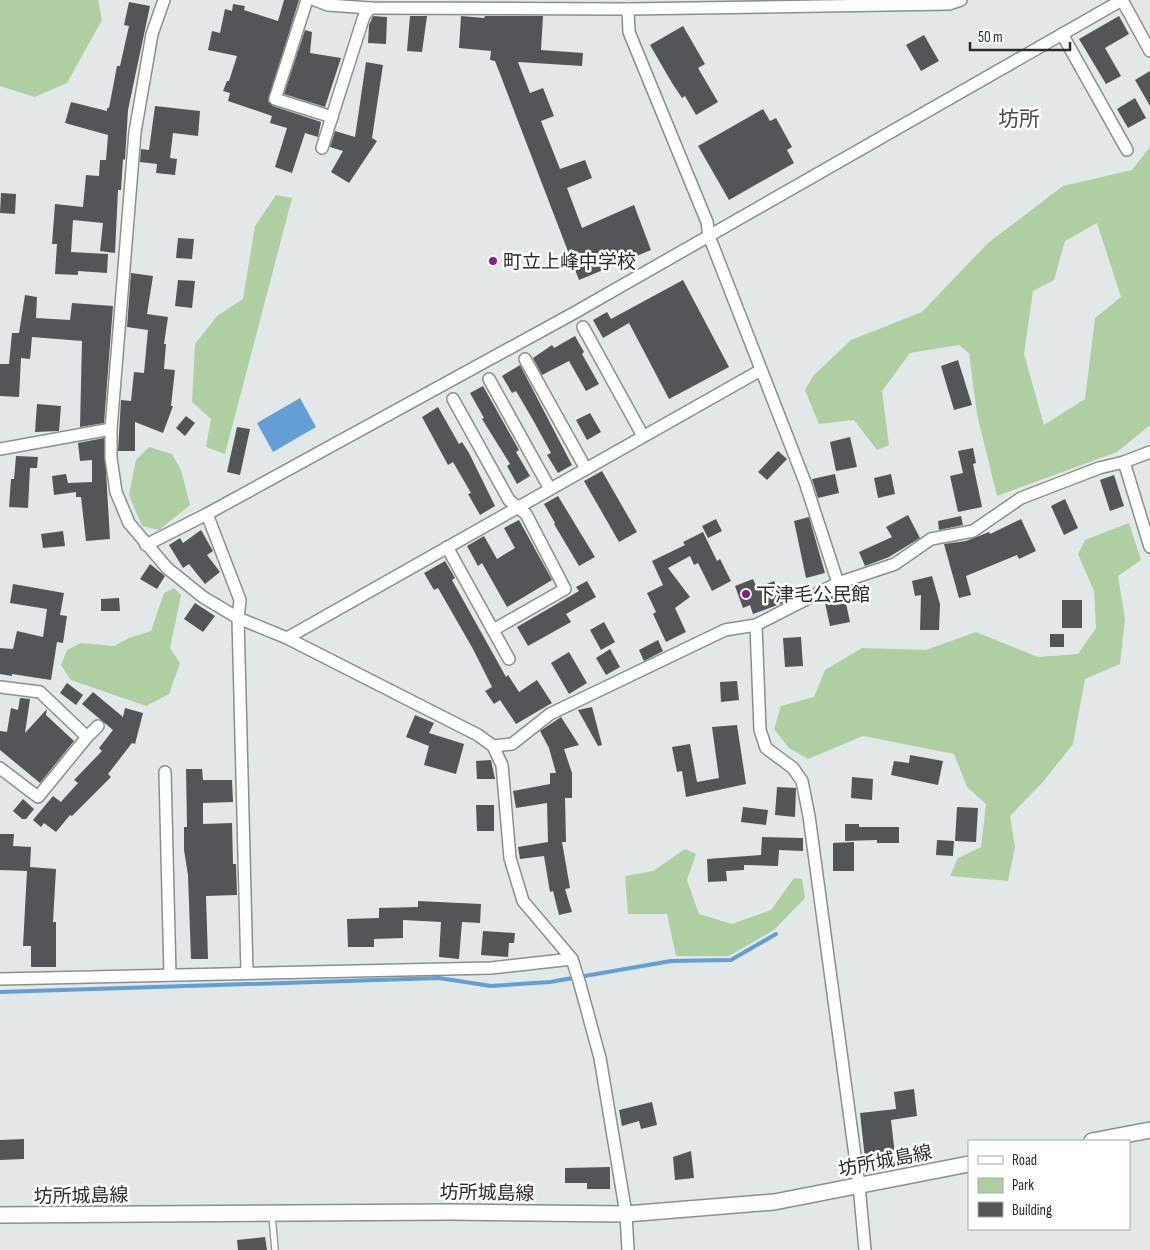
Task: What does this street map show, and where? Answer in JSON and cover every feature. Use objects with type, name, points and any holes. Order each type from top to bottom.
[{"type":"main road","points":[[1097,1140],[1150,1130]]},
{"type":"main road","name":"坊所城島線","points":[[0,1215],[450,1212],[626,1214],[765,1203],[968,1164]]},
{"type":"street","points":[[164,0],[152,34],[134,132],[111,429],[111,458],[116,492],[128,523],[146,545],[167,568],[203,597],[238,618],[287,638],[478,735],[493,746],[502,765],[510,858],[523,901],[572,959],[600,1058],[626,1214],[628,1250]]},
{"type":"street","points":[[307,0],[275,99],[332,117]]},
{"type":"street","points":[[315,0],[328,5],[370,8],[588,4],[628,8],[802,3],[904,2],[949,4],[961,0]]},
{"type":"street","points":[[146,545],[207,514],[709,236],[1122,0],[1150,51]]},
{"type":"street","points":[[322,148],[364,16],[370,8]]},
{"type":"street","points":[[628,8],[629,32],[707,222],[709,236],[805,482],[838,583]]},
{"type":"street","points":[[1062,34],[1127,150]]},
{"type":"street","points":[[583,328],[643,436]]},
{"type":"street","points":[[526,359],[586,469]]},
{"type":"street","points":[[287,638],[761,370]]},
{"type":"street","points":[[489,379],[550,489]]},
{"type":"street","points":[[453,399],[509,500],[526,514],[565,589],[493,630]]},
{"type":"street","points":[[0,449],[111,429]]},
{"type":"street","points":[[493,746],[512,744],[550,714],[726,630],[756,625],[838,583],[895,564],[932,539],[973,531],[1021,498],[1099,468],[1124,462],[1150,452]]},
{"type":"street","points":[[1124,462],[1150,547]]},
{"type":"street","points":[[207,514],[240,600],[238,618],[247,973]]},
{"type":"street","points":[[447,548],[509,659]]},
{"type":"street","points":[[756,625],[760,730],[766,748],[792,768],[802,781],[809,816],[859,1185],[866,1250]]},
{"type":"street","points":[[0,687],[40,692],[86,737]]},
{"type":"street","points":[[0,768],[38,797],[86,737],[98,726]]},
{"type":"street","points":[[165,772],[170,976]]},
{"type":"street","points":[[0,979],[491,968],[572,959]]},
{"type":"lane","points":[[272,1213],[275,1250]]},
{"type":"green space","points":[[0,0],[98,0],[102,20],[67,83],[35,97],[0,86]]},
{"type":"green space","points":[[1150,147],[1150,425],[1117,452],[997,496],[977,414],[969,353],[959,345],[910,353],[882,391],[889,445],[877,450],[854,420],[819,424],[805,390],[813,376],[851,340],[922,312],[988,243],[1063,186],[1132,170]],"holes":[[[1097,223],[1121,297],[1095,318],[1085,399],[1044,425],[1024,354],[1033,291],[1054,280],[1065,241]]]},
{"type":"green space","points":[[276,195],[292,198],[225,454],[206,447],[211,419],[192,402],[195,344],[217,316],[243,299],[255,226]]},
{"type":"green space","points":[[149,447],[172,454],[181,470],[190,505],[159,530],[142,526],[129,495],[136,460]]},
{"type":"green space","points":[[1129,523],[1141,560],[1118,576],[1125,619],[1120,664],[1085,679],[1073,744],[1042,783],[1010,816],[1015,847],[1008,881],[950,876],[958,858],[981,847],[986,804],[967,787],[954,754],[863,736],[808,759],[789,748],[774,729],[781,706],[814,697],[825,670],[862,648],[926,650],[976,632],[1038,657],[1078,654],[1096,628],[1094,591],[1078,554],[1085,540]]},
{"type":"green space","points":[[174,588],[181,595],[170,648],[180,663],[169,694],[146,706],[71,680],[61,665],[67,650],[81,643],[114,646],[129,638],[151,631],[164,593]]},
{"type":"green space","points":[[685,849],[696,854],[687,880],[699,914],[732,924],[771,910],[794,878],[802,879],[805,898],[774,930],[729,956],[676,956],[667,914],[628,914],[625,876],[653,871]]},
{"type":"water","points":[[300,398],[316,427],[273,452],[257,423]]},
{"type":"building","points":[[284,0],[299,0],[268,101],[273,106],[321,122],[318,137],[305,133],[292,173],[275,167],[287,128],[270,123],[272,116],[228,101],[230,93],[223,91],[227,81],[229,81],[237,56],[208,50],[212,31],[220,33],[225,9],[232,11],[233,4],[245,6],[244,10],[278,21]]},
{"type":"building","points":[[129,2],[150,6],[128,110],[125,160],[123,159],[121,190],[118,190],[115,253],[100,251],[103,223],[73,220],[71,252],[108,254],[107,273],[78,271],[78,275],[55,274],[57,244],[52,244],[55,204],[83,207],[86,175],[99,176],[100,160],[106,160],[108,135],[65,123],[71,102],[107,111],[107,108],[109,108],[117,66],[120,66],[129,26],[124,25]]},
{"type":"building","points":[[373,16],[387,17],[386,44],[368,43],[369,25]]},
{"type":"building","points":[[410,16],[427,16],[422,52],[407,51]]},
{"type":"building","points":[[461,16],[484,18],[485,16],[543,16],[541,50],[583,53],[582,66],[518,62],[530,93],[543,88],[554,116],[541,121],[560,169],[585,160],[592,178],[567,188],[582,228],[634,205],[651,250],[579,280],[495,61],[490,60],[491,51],[459,48]]},
{"type":"building","points":[[1119,16],[1129,34],[1105,48],[1121,76],[1106,84],[1079,39]]},
{"type":"building","points":[[683,26],[705,64],[698,68],[718,102],[696,115],[685,96],[682,98],[672,83],[650,45]]},
{"type":"building","points":[[305,30],[312,32],[310,53],[341,58],[325,107],[284,94]]},
{"type":"building","points":[[924,35],[939,61],[921,71],[906,45]]},
{"type":"building","points":[[366,62],[383,65],[372,138],[377,141],[349,183],[331,172],[343,151],[330,147],[335,131],[355,137]]},
{"type":"building","points":[[1150,71],[1150,106],[1135,80]]},
{"type":"building","points":[[1135,98],[1146,118],[1128,128],[1117,109]]},
{"type":"building","points":[[155,106],[200,111],[198,136],[173,133],[170,158],[177,159],[175,175],[156,173],[157,164],[140,162],[141,149],[149,150]]},
{"type":"building","points":[[763,109],[770,121],[776,118],[792,147],[787,150],[794,163],[729,200],[698,146]]},
{"type":"building","points":[[1,193],[16,194],[15,214],[0,213]]},
{"type":"building","points":[[178,238],[194,239],[192,259],[176,258]]},
{"type":"building","points":[[131,273],[153,276],[147,314],[168,317],[164,344],[166,344],[164,369],[175,370],[171,406],[173,406],[163,433],[135,422],[135,451],[118,451],[121,400],[131,401],[134,372],[144,373],[148,330],[127,327]]},
{"type":"building","points":[[178,280],[195,281],[192,308],[175,306]]},
{"type":"building","points":[[683,280],[729,367],[669,399],[629,323],[603,338],[593,320],[607,312],[611,319]]},
{"type":"building","points":[[25,295],[37,297],[36,318],[70,320],[72,303],[113,306],[104,423],[80,427],[82,341],[32,337],[30,359],[21,358],[19,397],[0,396],[0,364],[9,364],[12,333],[19,333]]},
{"type":"building","points":[[575,336],[584,352],[582,354],[599,384],[586,391],[569,361],[542,375],[533,358],[552,345],[554,348]]},
{"type":"building","points":[[958,360],[972,405],[954,410],[941,366]]},
{"type":"building","points":[[520,365],[572,465],[558,473],[547,455],[551,453],[533,420],[516,391],[512,393],[502,376]]},
{"type":"building","points":[[483,386],[519,450],[516,452],[530,476],[517,484],[507,466],[510,464],[482,419],[484,418],[470,393]]},
{"type":"building","points":[[37,404],[61,406],[59,431],[35,432]]},
{"type":"building","points":[[438,407],[459,444],[462,442],[469,453],[495,506],[480,515],[468,494],[471,493],[453,462],[448,465],[422,417]]},
{"type":"building","points":[[590,413],[601,432],[587,440],[576,420]]},
{"type":"building","points":[[186,416],[195,423],[185,436],[176,428]]},
{"type":"building","points":[[237,427],[250,429],[240,475],[227,472]]},
{"type":"building","points":[[850,437],[857,467],[836,471],[830,442]]},
{"type":"building","points":[[104,438],[110,539],[86,541],[81,497],[76,497],[76,492],[54,495],[52,476],[66,474],[68,483],[92,482],[92,460],[80,461],[78,443]]},
{"type":"building","points":[[973,448],[976,463],[973,464],[982,507],[958,512],[950,476],[963,473],[958,451]]},
{"type":"building","points":[[778,451],[787,459],[767,480],[758,472]]},
{"type":"building","points":[[16,456],[38,457],[37,468],[30,468],[28,508],[9,507],[11,479],[14,479]]},
{"type":"building","points":[[602,471],[637,532],[619,542],[584,481]]},
{"type":"building","points":[[835,474],[839,493],[818,498],[812,479]]},
{"type":"building","points":[[891,474],[895,494],[878,498],[874,478]]},
{"type":"building","points":[[1114,475],[1124,506],[1110,511],[1100,480]]},
{"type":"building","points":[[558,496],[595,557],[579,566],[544,504]]},
{"type":"building","points":[[1065,499],[1078,528],[1064,535],[1051,506]]},
{"type":"building","points":[[908,515],[920,538],[889,557],[865,566],[859,552],[892,537],[886,527]]},
{"type":"building","points":[[961,516],[963,525],[939,530],[938,521]]},
{"type":"building","points":[[809,517],[825,573],[806,578],[794,521]]},
{"type":"building","points":[[716,519],[722,531],[708,538],[702,526]]},
{"type":"building","points":[[1021,519],[1036,551],[1019,559],[1017,555],[966,576],[971,595],[959,598],[944,544],[966,541],[989,532],[990,534]]},
{"type":"building","points":[[519,520],[552,580],[507,607],[482,563],[478,566],[467,546],[484,536],[497,559],[515,548],[504,528]]},
{"type":"building","points":[[201,530],[213,551],[207,555],[220,572],[205,584],[189,564],[183,568],[169,545],[180,538],[183,543]]},
{"type":"building","points":[[63,531],[65,546],[43,548],[41,534]]},
{"type":"building","points":[[703,532],[717,561],[720,559],[731,581],[712,591],[698,563],[694,565],[690,556],[668,568],[690,597],[675,608],[686,632],[666,642],[653,614],[656,612],[647,593],[663,585],[652,561],[685,545],[683,542]]},
{"type":"building","points":[[445,561],[455,578],[452,580],[506,677],[508,675],[519,692],[537,680],[552,703],[516,724],[500,700],[494,704],[485,691],[492,687],[473,649],[438,588],[434,590],[424,573]]},
{"type":"building","points":[[150,564],[165,576],[157,589],[140,579]]},
{"type":"building","points":[[932,576],[940,604],[939,630],[920,630],[921,595],[915,596],[912,581]]},
{"type":"building","points":[[753,579],[757,588],[774,581],[783,603],[753,614],[750,605],[743,608],[735,586]]},
{"type":"building","points":[[587,581],[596,597],[566,614],[571,622],[528,646],[517,627],[579,591],[576,587]]},
{"type":"building","points":[[13,584],[64,593],[60,615],[67,616],[63,643],[57,642],[51,680],[0,674],[0,648],[13,649],[17,631],[43,637],[47,609],[10,603]]},
{"type":"building","points":[[844,594],[850,622],[830,626],[824,598]]},
{"type":"building","points":[[119,598],[120,611],[101,611],[101,599]]},
{"type":"building","points":[[1062,600],[1082,600],[1082,628],[1062,628]]},
{"type":"building","points":[[195,603],[215,616],[203,632],[184,619]]},
{"type":"building","points":[[604,622],[615,642],[601,650],[590,630]]},
{"type":"building","points":[[1050,634],[1064,634],[1064,647],[1050,647]]},
{"type":"building","points":[[801,637],[803,666],[785,667],[783,638]]},
{"type":"building","points":[[658,640],[663,651],[644,661],[639,650]]},
{"type":"building","points":[[610,649],[620,667],[606,675],[596,658]]},
{"type":"building","points":[[569,652],[587,683],[569,694],[551,663]]},
{"type":"building","points":[[737,681],[739,700],[721,702],[720,682]]},
{"type":"building","points":[[67,683],[83,695],[76,705],[60,693]]},
{"type":"building","points":[[93,692],[123,717],[125,708],[143,713],[135,744],[132,743],[108,774],[111,777],[72,816],[70,815],[56,832],[44,823],[41,827],[33,820],[53,796],[61,802],[78,783],[74,780],[102,751],[99,748],[113,730],[82,704]]},
{"type":"building","points":[[20,698],[30,699],[25,733],[47,709],[46,715],[74,741],[40,783],[0,750],[0,731],[7,732],[11,708],[18,710]]},
{"type":"building","points":[[592,707],[602,745],[598,746],[578,710]]},
{"type":"building","points":[[415,715],[434,723],[429,733],[464,744],[456,774],[424,765],[429,746],[406,737]]},
{"type":"building","points":[[561,717],[579,745],[564,749],[572,773],[572,798],[565,798],[566,842],[562,842],[570,888],[565,889],[572,912],[559,915],[553,891],[550,892],[544,856],[520,859],[518,847],[548,842],[547,803],[516,808],[513,791],[550,784],[550,773],[556,773],[549,748],[540,731]]},
{"type":"building","points":[[737,725],[746,784],[686,797],[682,771],[677,772],[672,747],[690,744],[697,782],[719,778],[712,727]]},
{"type":"building","points":[[910,755],[943,761],[938,785],[891,775],[894,761],[909,763]]},
{"type":"building","points":[[491,760],[495,779],[477,779],[476,761]]},
{"type":"building","points":[[186,769],[202,769],[203,780],[232,780],[233,802],[203,803],[203,824],[232,823],[233,864],[236,864],[237,895],[206,896],[208,959],[191,959],[188,875],[184,850],[184,827],[187,827]]},
{"type":"building","points":[[852,777],[873,779],[872,800],[851,798]]},
{"type":"building","points":[[777,787],[796,788],[795,817],[775,815]]},
{"type":"building","points":[[23,799],[34,809],[26,819],[22,819],[13,811]]},
{"type":"building","points":[[476,805],[494,805],[494,831],[477,831]]},
{"type":"building","points":[[743,807],[768,810],[766,825],[741,822]]},
{"type":"building","points":[[957,807],[978,808],[976,842],[955,841]]},
{"type":"building","points":[[845,824],[859,824],[859,827],[899,827],[899,843],[877,843],[877,840],[845,841]]},
{"type":"building","points":[[0,834],[14,834],[13,846],[31,847],[30,867],[56,869],[53,922],[56,922],[56,967],[31,967],[31,946],[23,946],[27,871],[0,870]]},
{"type":"building","points":[[762,837],[803,838],[803,851],[779,850],[778,866],[744,865],[744,870],[726,871],[727,881],[708,882],[707,859],[761,855]]},
{"type":"building","points":[[937,840],[954,841],[953,856],[936,855]]},
{"type":"building","points":[[854,842],[854,871],[833,871],[833,843]]},
{"type":"building","points":[[418,901],[481,904],[480,923],[462,922],[459,959],[439,957],[441,922],[403,920],[403,938],[374,939],[374,947],[348,947],[347,919],[379,918],[379,908],[418,907]]},
{"type":"building","points":[[483,931],[515,933],[514,943],[509,943],[508,957],[481,955]]},
{"type":"building","points":[[914,1089],[917,1116],[891,1120],[895,1155],[865,1159],[860,1113],[896,1109],[894,1092]]},
{"type":"building","points":[[652,1102],[657,1125],[641,1129],[639,1121],[622,1126],[619,1110]]},
{"type":"building","points":[[24,1139],[24,1159],[0,1160],[0,1140]]},
{"type":"building","points":[[691,1151],[694,1178],[675,1180],[673,1157]]},
{"type":"building","points":[[610,1167],[610,1189],[587,1189],[587,1183],[565,1183],[565,1168]]},
{"type":"building","points":[[265,1237],[267,1250],[238,1250],[237,1240]]},
{"type":"waterway","points":[[0,992],[439,978],[491,986],[550,982],[671,961],[731,960],[776,934]]},
{"type":"place","name":"町立上峰中学校","points":[[493,261]]},
{"type":"place","name":"下津毛公民館","points":[[746,594]]},
{"type":"district","name":"坊所","points":[[1019,119]]}]
